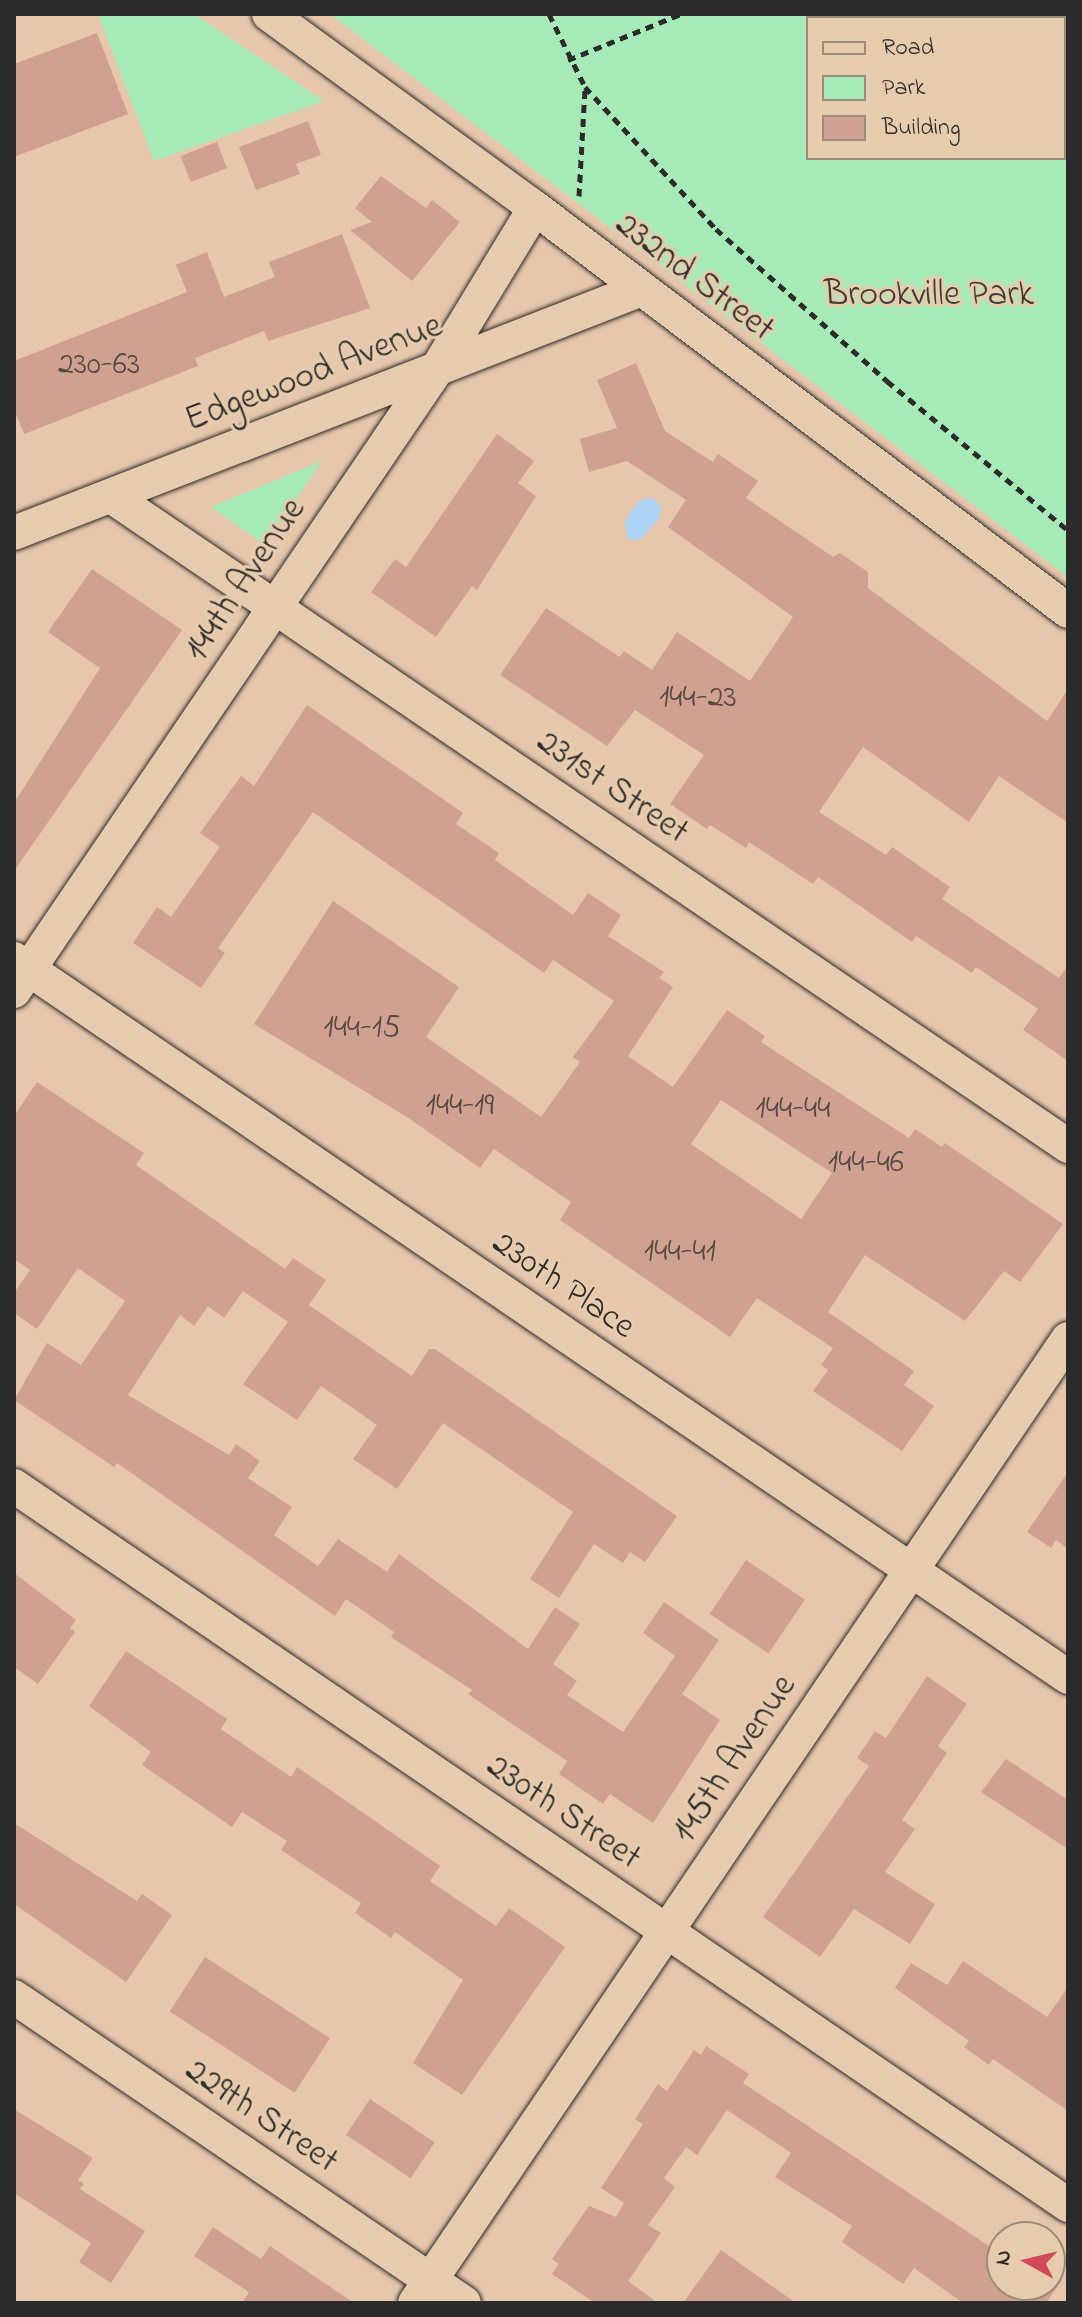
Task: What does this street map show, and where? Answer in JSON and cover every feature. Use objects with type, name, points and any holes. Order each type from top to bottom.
[{"type":"street","name":"232nd Street","points":[[269,14],[535,208],[1068,611]]},
{"type":"street","name":"144th Avenue","points":[[19,973],[275,608],[437,369],[535,208]]},
{"type":"street","name":"Edgewood Avenue","points":[[14,533],[642,289]]},
{"type":"street","name":"231st Street","points":[[111,496],[1068,1146]]},
{"type":"street","name":"230th Place","points":[[19,973],[1068,1677]]},
{"type":"street","name":"145th Avenue","points":[[422,2292],[1068,1339]]},
{"type":"street","name":"230th Street","points":[[14,1486],[1068,2205]]},
{"type":"street","name":"229th Street","points":[[14,1997],[422,2292],[464,2303]]},
{"type":"path","points":[[549,14],[568,60],[585,87],[716,229],[887,381],[1068,530]]},
{"type":"path","points":[[568,60],[681,14]]},
{"type":"path","points":[[579,196],[585,87]]},
{"type":"green space","points":[[98,14],[194,14],[324,101],[154,161]]},
{"type":"green space","name":"Brookville Park","points":[[330,14],[1068,14],[1068,577]]},
{"type":"green space","points":[[322,461],[265,545],[211,507]]},
{"type":"water","points":[[650,497],[661,505],[659,518],[640,540],[627,539],[625,521],[638,502]]},
{"type":"building","points":[[97,33],[128,114],[14,157],[14,64]]},
{"type":"building","points":[[308,121],[321,155],[296,164],[300,174],[256,190],[239,147]]},
{"type":"building","points":[[217,142],[227,168],[191,182],[181,156]]},
{"type":"building","points":[[381,176],[426,208],[432,200],[460,222],[412,281],[350,230],[372,222],[355,208]]},
{"type":"building","points":[[342,234],[370,308],[268,341],[264,331],[195,358],[198,366],[24,434],[14,409],[14,361],[187,292],[176,265],[207,252],[224,297],[275,277],[269,262]]},
{"type":"building","points":[[636,363],[665,431],[713,462],[718,454],[758,481],[746,498],[833,557],[840,553],[868,572],[868,588],[1047,721],[1068,689],[1068,823],[999,776],[969,822],[863,747],[819,812],[886,855],[892,847],[950,887],[942,899],[1059,978],[1068,965],[1068,1061],[1023,1030],[1038,1009],[976,967],[972,973],[916,936],[912,942],[818,877],[813,884],[749,842],[746,848],[710,825],[707,829],[670,804],[704,755],[635,710],[607,746],[500,675],[546,608],[620,657],[624,651],[652,670],[677,632],[750,681],[793,617],[668,527],[686,500],[627,461],[589,472],[580,439],[617,428],[597,380]]},
{"type":"building","points":[[497,434],[534,461],[518,483],[536,496],[477,590],[472,586],[436,637],[371,592],[395,559],[406,567]]},
{"type":"building","points":[[92,569],[182,630],[14,871],[14,803],[100,668],[48,632]]},
{"type":"building","points":[[307,705],[463,813],[456,824],[499,853],[495,860],[573,915],[588,893],[621,915],[608,936],[664,972],[659,978],[673,987],[628,1056],[673,1087],[727,1010],[765,1036],[761,1042],[909,1138],[915,1129],[942,1147],[945,1143],[1063,1224],[1020,1282],[1004,1271],[965,1321],[865,1255],[828,1312],[914,1371],[904,1385],[934,1406],[902,1451],[813,1391],[828,1370],[821,1365],[833,1348],[757,1298],[730,1337],[560,1220],[571,1202],[494,1149],[480,1168],[407,1117],[254,1024],[333,901],[459,987],[426,1037],[541,1117],[580,1062],[573,1057],[614,1001],[553,960],[544,973],[313,812],[218,948],[225,953],[201,988],[133,943],[157,907],[171,917],[220,847],[200,833],[241,776],[254,786]],"holes":[[[721,1100],[832,1173],[801,1219],[691,1144]]]},
{"type":"building","points":[[37,1082],[144,1153],[136,1165],[285,1269],[293,1258],[326,1280],[309,1305],[412,1376],[429,1349],[435,1349],[677,1516],[645,1562],[630,1552],[623,1563],[594,1544],[559,1598],[530,1579],[573,1512],[443,1423],[397,1489],[353,1459],[377,1425],[321,1386],[297,1420],[243,1384],[288,1322],[243,1291],[224,1318],[208,1306],[194,1326],[180,1315],[128,1395],[229,1455],[236,1444],[260,1461],[248,1478],[292,1507],[274,1535],[318,1566],[338,1539],[387,1572],[399,1554],[528,1649],[555,1607],[580,1624],[553,1664],[577,1681],[567,1695],[623,1732],[675,1656],[643,1633],[664,1602],[719,1640],[682,1694],[720,1720],[653,1823],[610,1794],[603,1804],[559,1774],[567,1761],[468,1694],[472,1690],[391,1637],[394,1632],[346,1599],[335,1616],[117,1463],[114,1467],[14,1400],[47,1343],[81,1365],[125,1301],[78,1268],[37,1329],[14,1313],[14,1293],[30,1270],[14,1259],[14,1116]]},
{"type":"building","points":[[1068,1472],[1068,1549],[1056,1540],[1051,1548],[1027,1532]]},
{"type":"building","points":[[746,1560],[805,1600],[769,1654],[710,1614]]},
{"type":"building","points":[[14,1573],[76,1620],[70,1628],[75,1632],[38,1684],[14,1667]]},
{"type":"building","points":[[126,1651],[227,1719],[221,1729],[291,1777],[297,1767],[440,1866],[430,1881],[496,1926],[509,1908],[565,1947],[462,2095],[413,2063],[463,1980],[395,1932],[391,1938],[355,1913],[361,1903],[281,1850],[287,1841],[242,1812],[232,1827],[142,1765],[151,1752],[89,1706]]},
{"type":"building","points":[[927,1676],[967,1704],[938,1746],[947,1753],[902,1820],[915,1829],[885,1872],[935,1904],[910,1944],[854,1909],[820,1957],[763,1917],[869,1766],[857,1758],[875,1731],[886,1738]]},
{"type":"building","points":[[1006,1759],[1068,1800],[1068,1849],[981,1792]]},
{"type":"building","points":[[14,1823],[137,1901],[142,1894],[172,1915],[126,1982],[14,1904]]},
{"type":"building","points":[[205,1957],[330,2038],[295,2093],[170,2012]]},
{"type":"building","points":[[963,1961],[1047,2017],[1068,1987],[1068,2111],[993,2059],[989,2065],[964,2047],[969,2041],[895,1988],[911,1963],[947,1985]]},
{"type":"building","points":[[706,2046],[749,2074],[743,2083],[986,2244],[986,2301],[1047,2301],[1046,2303],[963,2303],[914,2268],[903,2284],[842,2242],[852,2226],[775,2177],[791,2153],[727,2110],[697,2155],[686,2147],[664,2178],[675,2187],[648,2225],[661,2233],[628,2281],[658,2303],[595,2303],[552,2274],[559,2264],[552,2259],[589,2206],[616,2217],[624,2203],[601,2188],[643,2124],[635,2119],[658,2084],[667,2091],[694,2050],[701,2055]]},
{"type":"building","points":[[370,2099],[435,2143],[411,2178],[346,2135]]},
{"type":"building","points":[[14,2109],[93,2158],[78,2180],[84,2184],[80,2189],[145,2231],[111,2283],[79,2262],[91,2243],[14,2193]]},
{"type":"building","points":[[213,2227],[261,2259],[270,2246],[354,2303],[242,2303],[249,2292],[194,2256]]},
{"type":"building","points":[[721,2250],[796,2303],[683,2303]]}]
